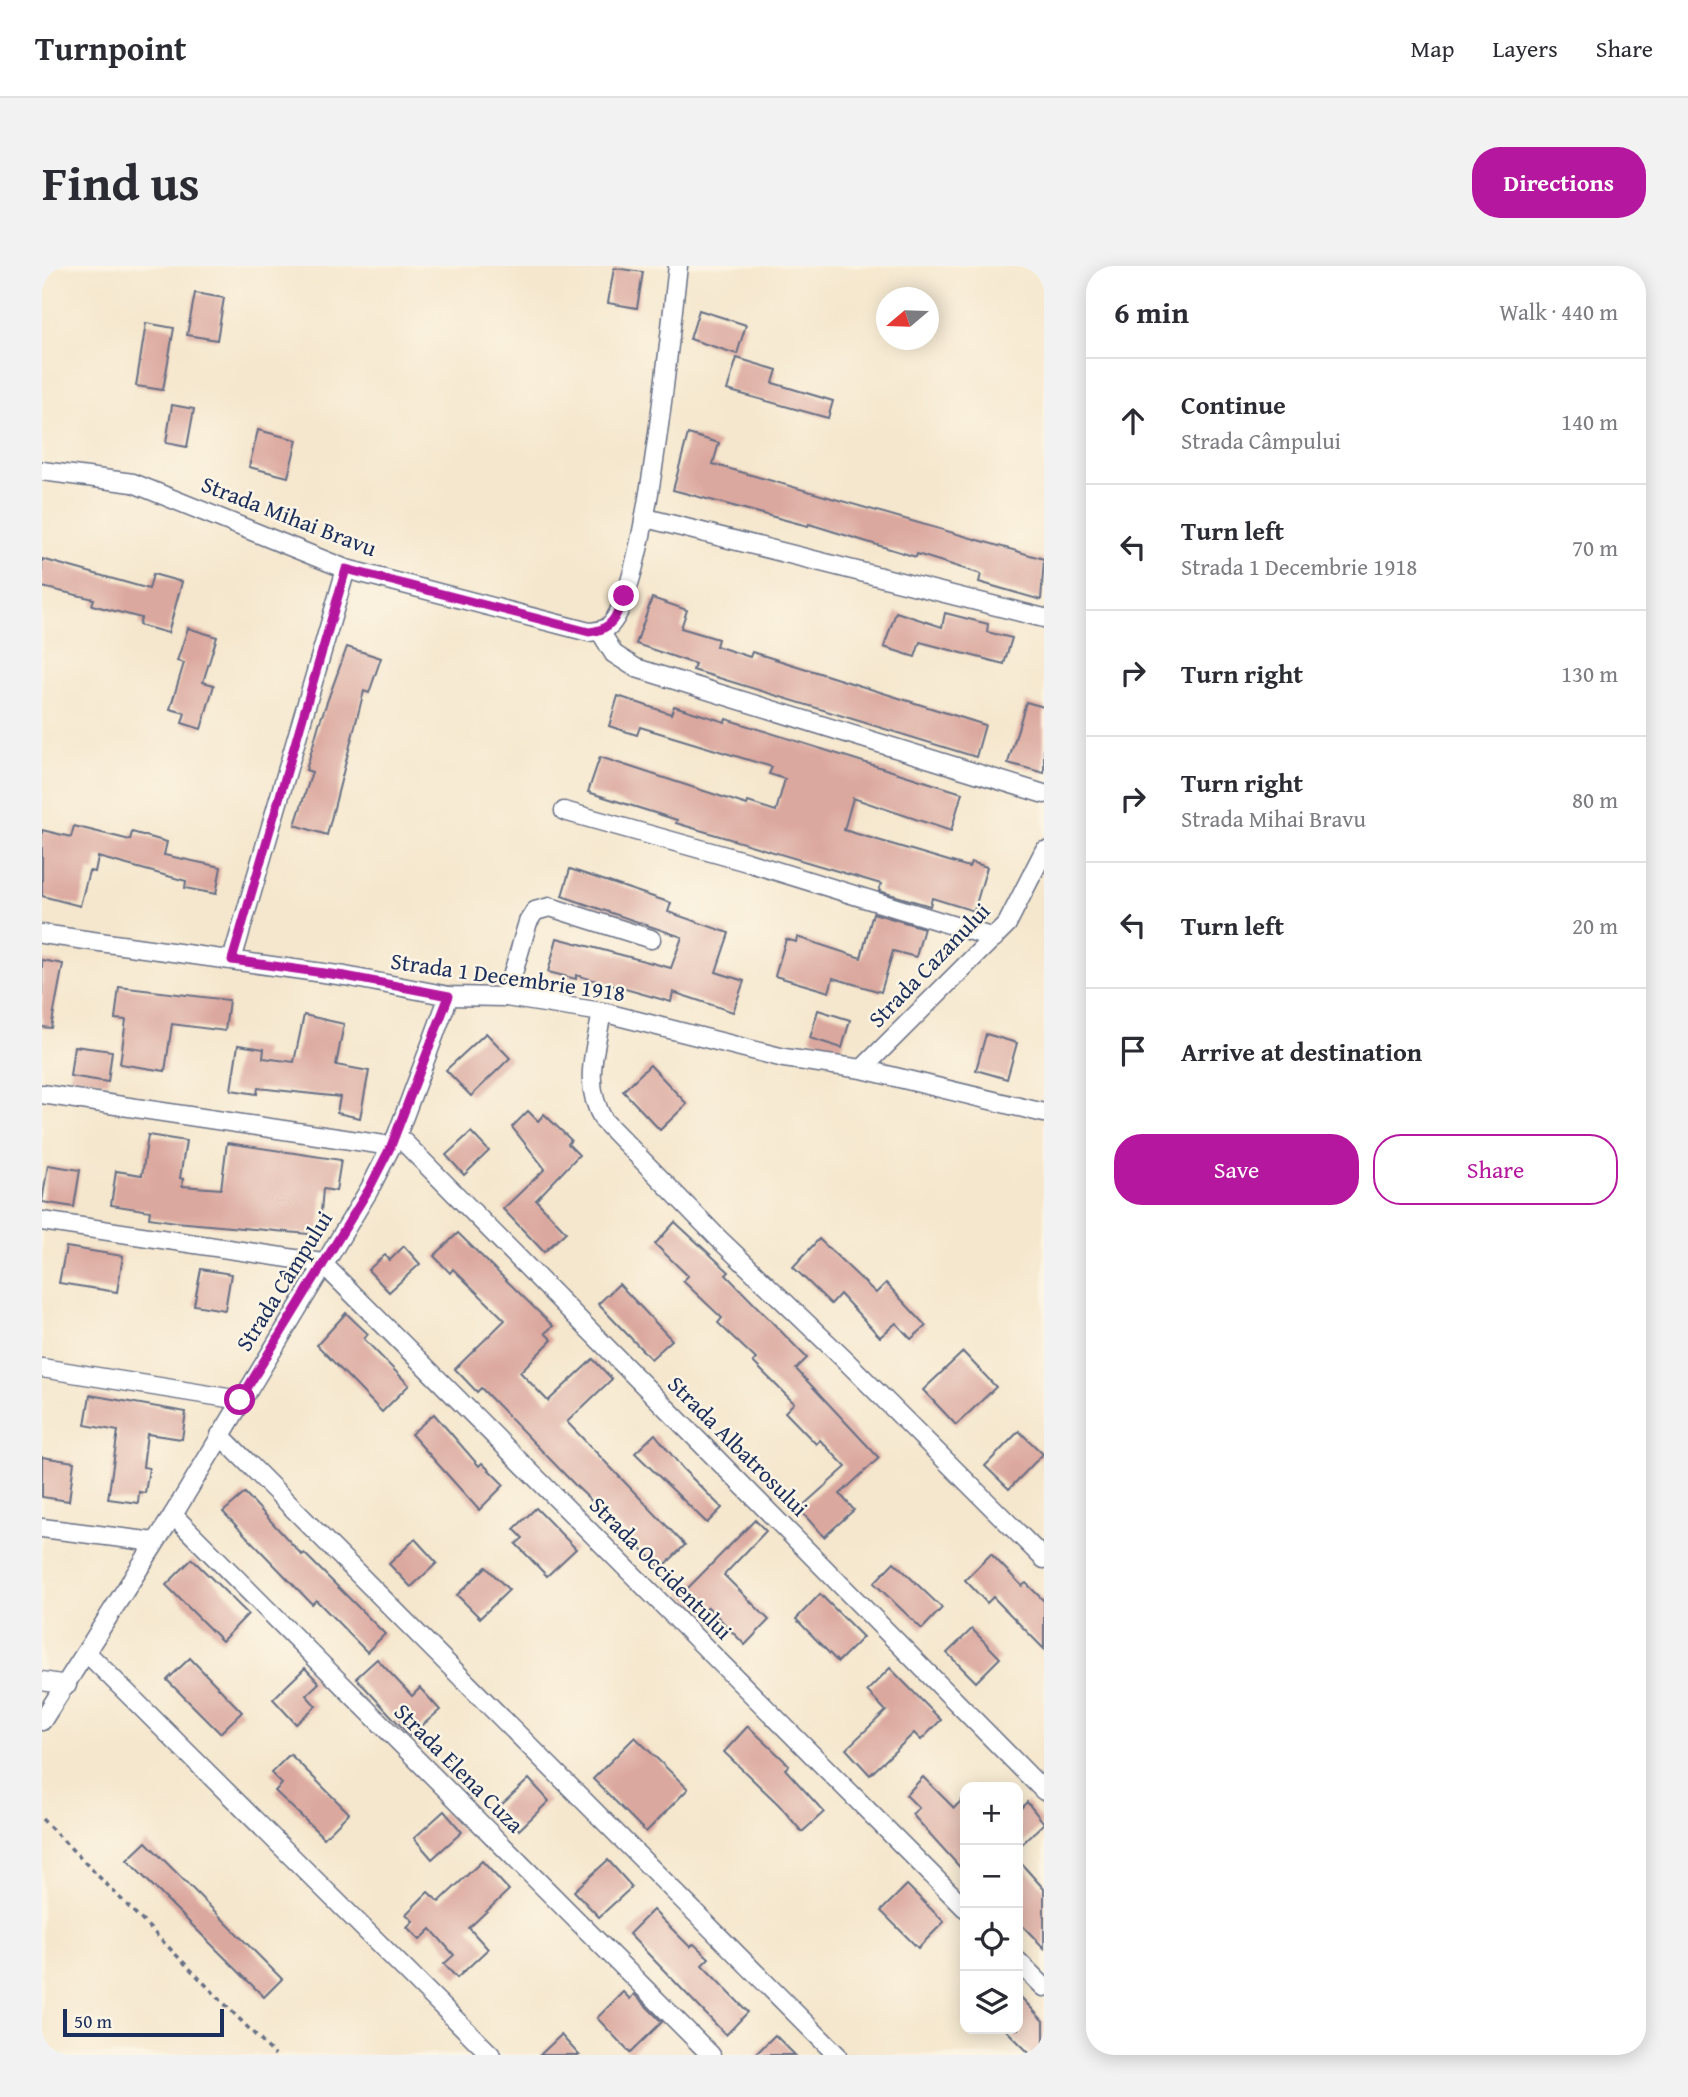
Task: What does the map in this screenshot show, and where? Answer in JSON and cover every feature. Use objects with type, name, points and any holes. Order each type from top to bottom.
[{"type":"street","points":[[678,266],[646,519],[620,606],[610,626],[600,631],[614,654],[636,668],[1044,794]]},
{"type":"street","name":"Strada Mihai Bravu","points":[[42,471],[133,483],[346,569],[589,632],[600,631]]},
{"type":"street","points":[[646,519],[1044,618]]},
{"type":"street","points":[[232,960],[346,569]]},
{"type":"street","points":[[564,811],[747,862],[994,938]]},
{"type":"street","name":"Strada Cazanului","points":[[862,1069],[1007,923],[1044,851]]},
{"type":"street","points":[[506,998],[535,911],[550,907],[651,939]]},
{"type":"street","name":"Strada 1 Decembrie 1918","points":[[42,934],[345,976],[449,996],[506,998],[602,1012],[784,1058],[862,1069],[1044,1113]]},
{"type":"street","name":"Strada Câmpului","points":[[42,1721],[173,1515],[322,1263],[369,1189],[394,1141],[449,996]]},
{"type":"street","points":[[602,1012],[590,1084],[593,1102],[604,1121],[719,1239],[1044,1559]]},
{"type":"street","points":[[42,1094],[394,1141]]},
{"type":"street","name":"Strada Albatrosului","points":[[394,1141],[1044,1791]]},
{"type":"street","points":[[42,1221],[322,1263]]},
{"type":"street","name":"Strada Occidentului","points":[[322,1263],[960,1903]]},
{"type":"street","points":[[42,1368],[240,1400]]},
{"type":"street","points":[[219,1435],[837,2055]]},
{"type":"street","name":"Strada Elena Cuza","points":[[173,1515],[711,2055]]},
{"type":"street","points":[[42,1528],[155,1542]]},
{"type":"street","points":[[87,1653],[491,2055]]},
{"type":"street","points":[[42,1681],[67,1685]]},
{"type":"street","points":[[1023,1966],[1044,1987]]},
{"type":"path","points":[[42,1819],[275,2055]]},
{"type":"building","points":[[614,268],[643,272],[637,308],[608,303]]},
{"type":"building","points":[[195,293],[224,298],[217,340],[187,335]]},
{"type":"building","points":[[699,310],[746,325],[737,354],[690,339]]},
{"type":"building","points":[[146,323],[174,328],[163,390],[136,386]]},
{"type":"building","points":[[737,358],[777,370],[773,383],[833,401],[828,418],[727,390]]},
{"type":"building","points":[[172,405],[194,409],[187,447],[166,443]]},
{"type":"building","points":[[258,430],[297,440],[288,477],[249,467]]},
{"type":"building","points":[[688,434],[719,443],[713,464],[1044,559],[1041,600],[979,582],[981,574],[917,554],[916,557],[809,524],[808,526],[673,490]]},
{"type":"building","points":[[42,559],[149,589],[153,574],[182,582],[168,633],[139,625],[141,618],[92,605],[94,599],[42,587]]},
{"type":"building","points":[[652,598],[687,610],[681,628],[718,639],[716,646],[750,657],[752,652],[985,725],[976,757],[693,670],[695,664],[636,644]]},
{"type":"building","points":[[896,612],[942,627],[945,613],[988,624],[987,632],[1012,638],[1004,664],[920,642],[915,657],[884,647]]},
{"type":"building","points":[[188,628],[217,637],[203,682],[214,685],[201,729],[182,723],[185,713],[170,709],[184,663],[177,661]]},
{"type":"building","points":[[347,647],[381,658],[369,693],[364,691],[327,835],[295,825],[312,772],[306,770],[319,724]]},
{"type":"building","points":[[618,696],[671,714],[674,706],[725,722],[726,719],[962,793],[951,831],[853,798],[844,830],[969,867],[971,862],[987,867],[974,911],[932,898],[930,906],[879,891],[881,884],[676,823],[677,820],[588,792],[600,757],[747,805],[748,802],[776,811],[785,779],[769,774],[772,767],[640,727],[637,735],[609,726]]},
{"type":"building","points":[[1026,702],[1044,707],[1044,773],[1008,763]]},
{"type":"building","points":[[74,826],[130,840],[132,832],[167,842],[164,855],[221,867],[216,894],[185,888],[186,881],[98,857],[95,872],[89,871],[80,906],[42,896],[42,830],[71,837]]},
{"type":"building","points":[[570,869],[671,903],[668,912],[729,933],[716,972],[744,981],[733,1012],[673,992],[671,1002],[576,975],[576,979],[548,972],[557,938],[671,968],[682,937],[562,896]]},
{"type":"building","points":[[873,913],[924,928],[916,957],[893,951],[881,992],[833,978],[829,992],[775,976],[786,939],[796,942],[797,937],[861,958]]},
{"type":"building","points":[[42,960],[63,964],[51,1028],[42,1027]]},
{"type":"building","points":[[119,987],[229,1000],[225,1031],[172,1024],[165,1071],[120,1064],[126,1020],[115,1019]]},
{"type":"building","points":[[818,1010],[850,1020],[842,1048],[810,1038]]},
{"type":"building","points":[[304,1015],[344,1024],[336,1065],[369,1071],[360,1118],[337,1113],[340,1097],[258,1088],[257,1094],[231,1090],[238,1045],[264,1049],[263,1058],[294,1062]]},
{"type":"building","points":[[486,1033],[510,1058],[471,1096],[446,1070]]},
{"type":"building","points":[[986,1034],[1017,1043],[1007,1079],[976,1070]]},
{"type":"building","points":[[74,1046],[112,1051],[108,1082],[70,1076]]},
{"type":"building","points":[[650,1065],[687,1104],[660,1130],[623,1091]]},
{"type":"building","points":[[528,1111],[538,1121],[544,1114],[571,1140],[568,1144],[579,1155],[536,1200],[566,1232],[544,1252],[503,1209],[545,1169],[512,1127]]},
{"type":"building","points":[[471,1132],[489,1151],[464,1175],[446,1155]]},
{"type":"building","points":[[148,1135],[186,1141],[180,1178],[183,1179],[182,1186],[221,1189],[227,1143],[341,1160],[336,1191],[323,1189],[319,1235],[176,1222],[149,1218],[150,1211],[111,1205],[116,1171],[142,1175]]},
{"type":"building","points":[[48,1165],[80,1170],[74,1207],[42,1202]]},
{"type":"building","points":[[675,1222],[729,1272],[726,1275],[807,1358],[796,1369],[879,1458],[840,1494],[854,1510],[824,1537],[799,1509],[846,1467],[820,1440],[816,1444],[785,1412],[794,1403],[753,1362],[756,1359],[718,1323],[722,1318],[683,1281],[688,1276],[655,1244]]},
{"type":"building","points":[[458,1233],[553,1326],[545,1333],[552,1340],[520,1372],[548,1401],[593,1359],[612,1379],[567,1422],[685,1545],[662,1568],[576,1486],[481,1388],[477,1392],[455,1369],[505,1320],[453,1269],[450,1273],[434,1256]]},
{"type":"building","points":[[819,1239],[876,1293],[886,1283],[926,1326],[911,1339],[896,1323],[880,1337],[840,1294],[831,1304],[793,1267]]},
{"type":"building","points":[[404,1246],[420,1264],[389,1292],[368,1270],[385,1255],[390,1260]]},
{"type":"building","points":[[66,1247],[123,1256],[117,1292],[59,1283]]},
{"type":"building","points":[[201,1269],[231,1274],[225,1310],[194,1305]]},
{"type":"building","points":[[619,1284],[672,1340],[651,1359],[598,1304]]},
{"type":"building","points":[[346,1313],[368,1334],[364,1339],[409,1385],[382,1412],[317,1345]]},
{"type":"building","points":[[963,1352],[996,1387],[956,1425],[923,1390]]},
{"type":"building","points":[[90,1395],[186,1412],[182,1439],[147,1434],[143,1467],[149,1468],[145,1493],[139,1492],[138,1503],[108,1499],[118,1431],[85,1425]]},
{"type":"building","points":[[434,1414],[479,1466],[482,1463],[504,1485],[479,1510],[411,1434]]},
{"type":"building","points":[[1019,1431],[1043,1454],[1009,1489],[985,1466]]},
{"type":"building","points":[[655,1434],[683,1469],[722,1508],[707,1523],[635,1453]]},
{"type":"building","points":[[42,1457],[74,1462],[69,1501],[42,1497]]},
{"type":"building","points":[[245,1493],[302,1555],[304,1553],[385,1634],[367,1652],[316,1600],[312,1604],[223,1512]]},
{"type":"building","points":[[536,1508],[576,1549],[547,1576],[516,1544],[523,1538],[514,1529]]},
{"type":"building","points":[[755,1520],[766,1531],[724,1575],[769,1620],[745,1645],[708,1607],[702,1613],[682,1594]]},
{"type":"building","points":[[415,1539],[437,1563],[411,1587],[389,1564]]},
{"type":"building","points":[[991,1554],[1022,1586],[1026,1583],[1044,1601],[1044,1649],[993,1597],[987,1603],[965,1580]]},
{"type":"building","points":[[192,1559],[248,1614],[222,1641],[166,1585]]},
{"type":"building","points":[[894,1562],[942,1608],[922,1629],[874,1583]]},
{"type":"building","points":[[486,1567],[509,1590],[480,1618],[457,1595]]},
{"type":"building","points":[[820,1594],[863,1637],[838,1662],[796,1619]]},
{"type":"building","points":[[972,1629],[1000,1658],[976,1682],[947,1653]]},
{"type":"building","points":[[190,1658],[242,1712],[220,1733],[167,1680]]},
{"type":"building","points":[[377,1659],[412,1696],[420,1688],[440,1710],[410,1736],[356,1678]]},
{"type":"building","points":[[305,1668],[319,1683],[306,1695],[316,1706],[296,1724],[273,1699]]},
{"type":"building","points":[[890,1668],[941,1720],[921,1740],[914,1733],[870,1775],[846,1749],[886,1711],[867,1691]]},
{"type":"building","points":[[748,1726],[789,1765],[785,1769],[824,1812],[802,1832],[779,1805],[724,1752]]},
{"type":"building","points":[[635,1737],[688,1789],[646,1832],[593,1779]]},
{"type":"building","points":[[290,1754],[349,1813],[324,1838],[275,1791],[282,1784],[271,1773]]},
{"type":"building","points":[[923,1777],[954,1808],[960,1802],[960,1867],[912,1814],[919,1808],[906,1795]]},
{"type":"building","points":[[529,1779],[549,1801],[519,1830],[498,1808]]},
{"type":"building","points":[[1027,1802],[1044,1823],[1023,1843],[1023,1806]]},
{"type":"building","points":[[444,1811],[462,1832],[432,1859],[414,1838]]},
{"type":"building","points":[[146,1842],[282,1979],[264,1997],[127,1860]]},
{"type":"building","points":[[608,1860],[632,1887],[599,1917],[574,1891]]},
{"type":"building","points":[[482,1861],[509,1890],[469,1928],[488,1949],[457,1978],[444,1964],[454,1955],[431,1929],[420,1940],[407,1927],[413,1921],[406,1914],[428,1892],[439,1902]]},
{"type":"building","points":[[1023,1866],[1044,1889],[1044,1948],[1023,1926]]},
{"type":"building","points":[[907,1885],[944,1922],[918,1948],[881,1911]]},
{"type":"building","points":[[653,1910],[690,1947],[694,1944],[709,1958],[702,1965],[748,2012],[726,2035],[629,1934]]},
{"type":"building","points":[[623,1992],[630,1999],[634,1994],[662,2022],[630,2053],[597,2018]]},
{"type":"building","points":[[1023,1999],[1044,2022],[1044,2055],[1031,2055],[1010,2034],[1023,2034]]},
{"type":"building","points":[[561,2035],[579,2055],[540,2055]]},
{"type":"building","points":[[775,2035],[795,2055],[755,2055]]},
{"type":"route","points":[[240,1400],[369,1189],[397,1135],[449,996],[345,976],[232,960],[346,569],[589,632],[610,626],[624,596]]}]
